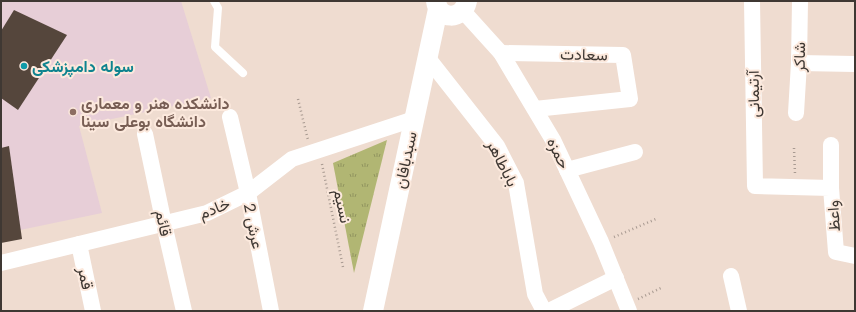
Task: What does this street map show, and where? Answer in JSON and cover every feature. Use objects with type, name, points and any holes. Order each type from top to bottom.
[{"type":"street","name":"آرتیمانی","points":[[752,1],[754,186]]},
{"type":"street","name":"شاکر","points":[[796,114],[800,1]]},
{"type":"street","points":[[437,5],[446,15],[450,16],[455,16],[465,6]]},
{"type":"street","name":"سبدبافان","points":[[373,311],[437,5]]},
{"type":"street","name":"حمزه","points":[[465,6],[501,53],[553,140],[601,242],[628,308]]},
{"type":"street","name":"سعادت","points":[[501,53],[623,55],[630,99],[535,109]]},
{"type":"street","name":"باباطاهر","points":[[427,57],[497,146],[516,183],[535,294],[544,311]]},
{"type":"street","points":[[799,63],[855,64]]},
{"type":"street","name":"عرش 2","points":[[230,117],[248,193],[271,311]]},
{"type":"street","name":"خادم","points":[[1,263],[207,213],[248,193],[292,159],[414,119]]},
{"type":"street","name":"قائم","points":[[145,134],[184,311]]},
{"type":"street","points":[[831,145],[831,188]]},
{"type":"street","points":[[567,170],[635,152]]},
{"type":"street","name":"واعظ","points":[[754,186],[831,188],[836,252],[855,256]]},
{"type":"street","name":"قمر","points":[[79,244],[93,311]]},
{"type":"street","points":[[731,276],[739,311]]},
{"type":"street","points":[[549,311],[616,278]]},
{"type":"lane","points":[[214,1],[218,8],[215,46],[243,73]]},
{"type":"path","name":"نسیم","points":[[298,99],[314,151],[343,267]]},
{"type":"path","points":[[794,148],[796,187]]},
{"type":"path","points":[[601,242],[656,219]]},
{"type":"path","points":[[628,308],[663,287]]},
{"type":"shaded area","name":"دانشکده هنر و معماری دانشگاه بوعلی سینا","points":[[1,1],[181,1],[211,98],[79,126],[102,213],[1,234]]},
{"type":"green space","points":[[387,140],[354,273],[333,163]]},
{"type":"building","name":"سوله دامپزشکی","points":[[14,10],[67,35],[18,110],[1,98],[1,31]]},
{"type":"building","points":[[9,146],[22,239],[1,243],[1,148]]},
{"type":"place","name":"سوله دامپزشکی","points":[[24,66]]},
{"type":"place","name":"دانشکده هنر و معماری دانشگاه بوعلی سینا","points":[[73,112]]}]
